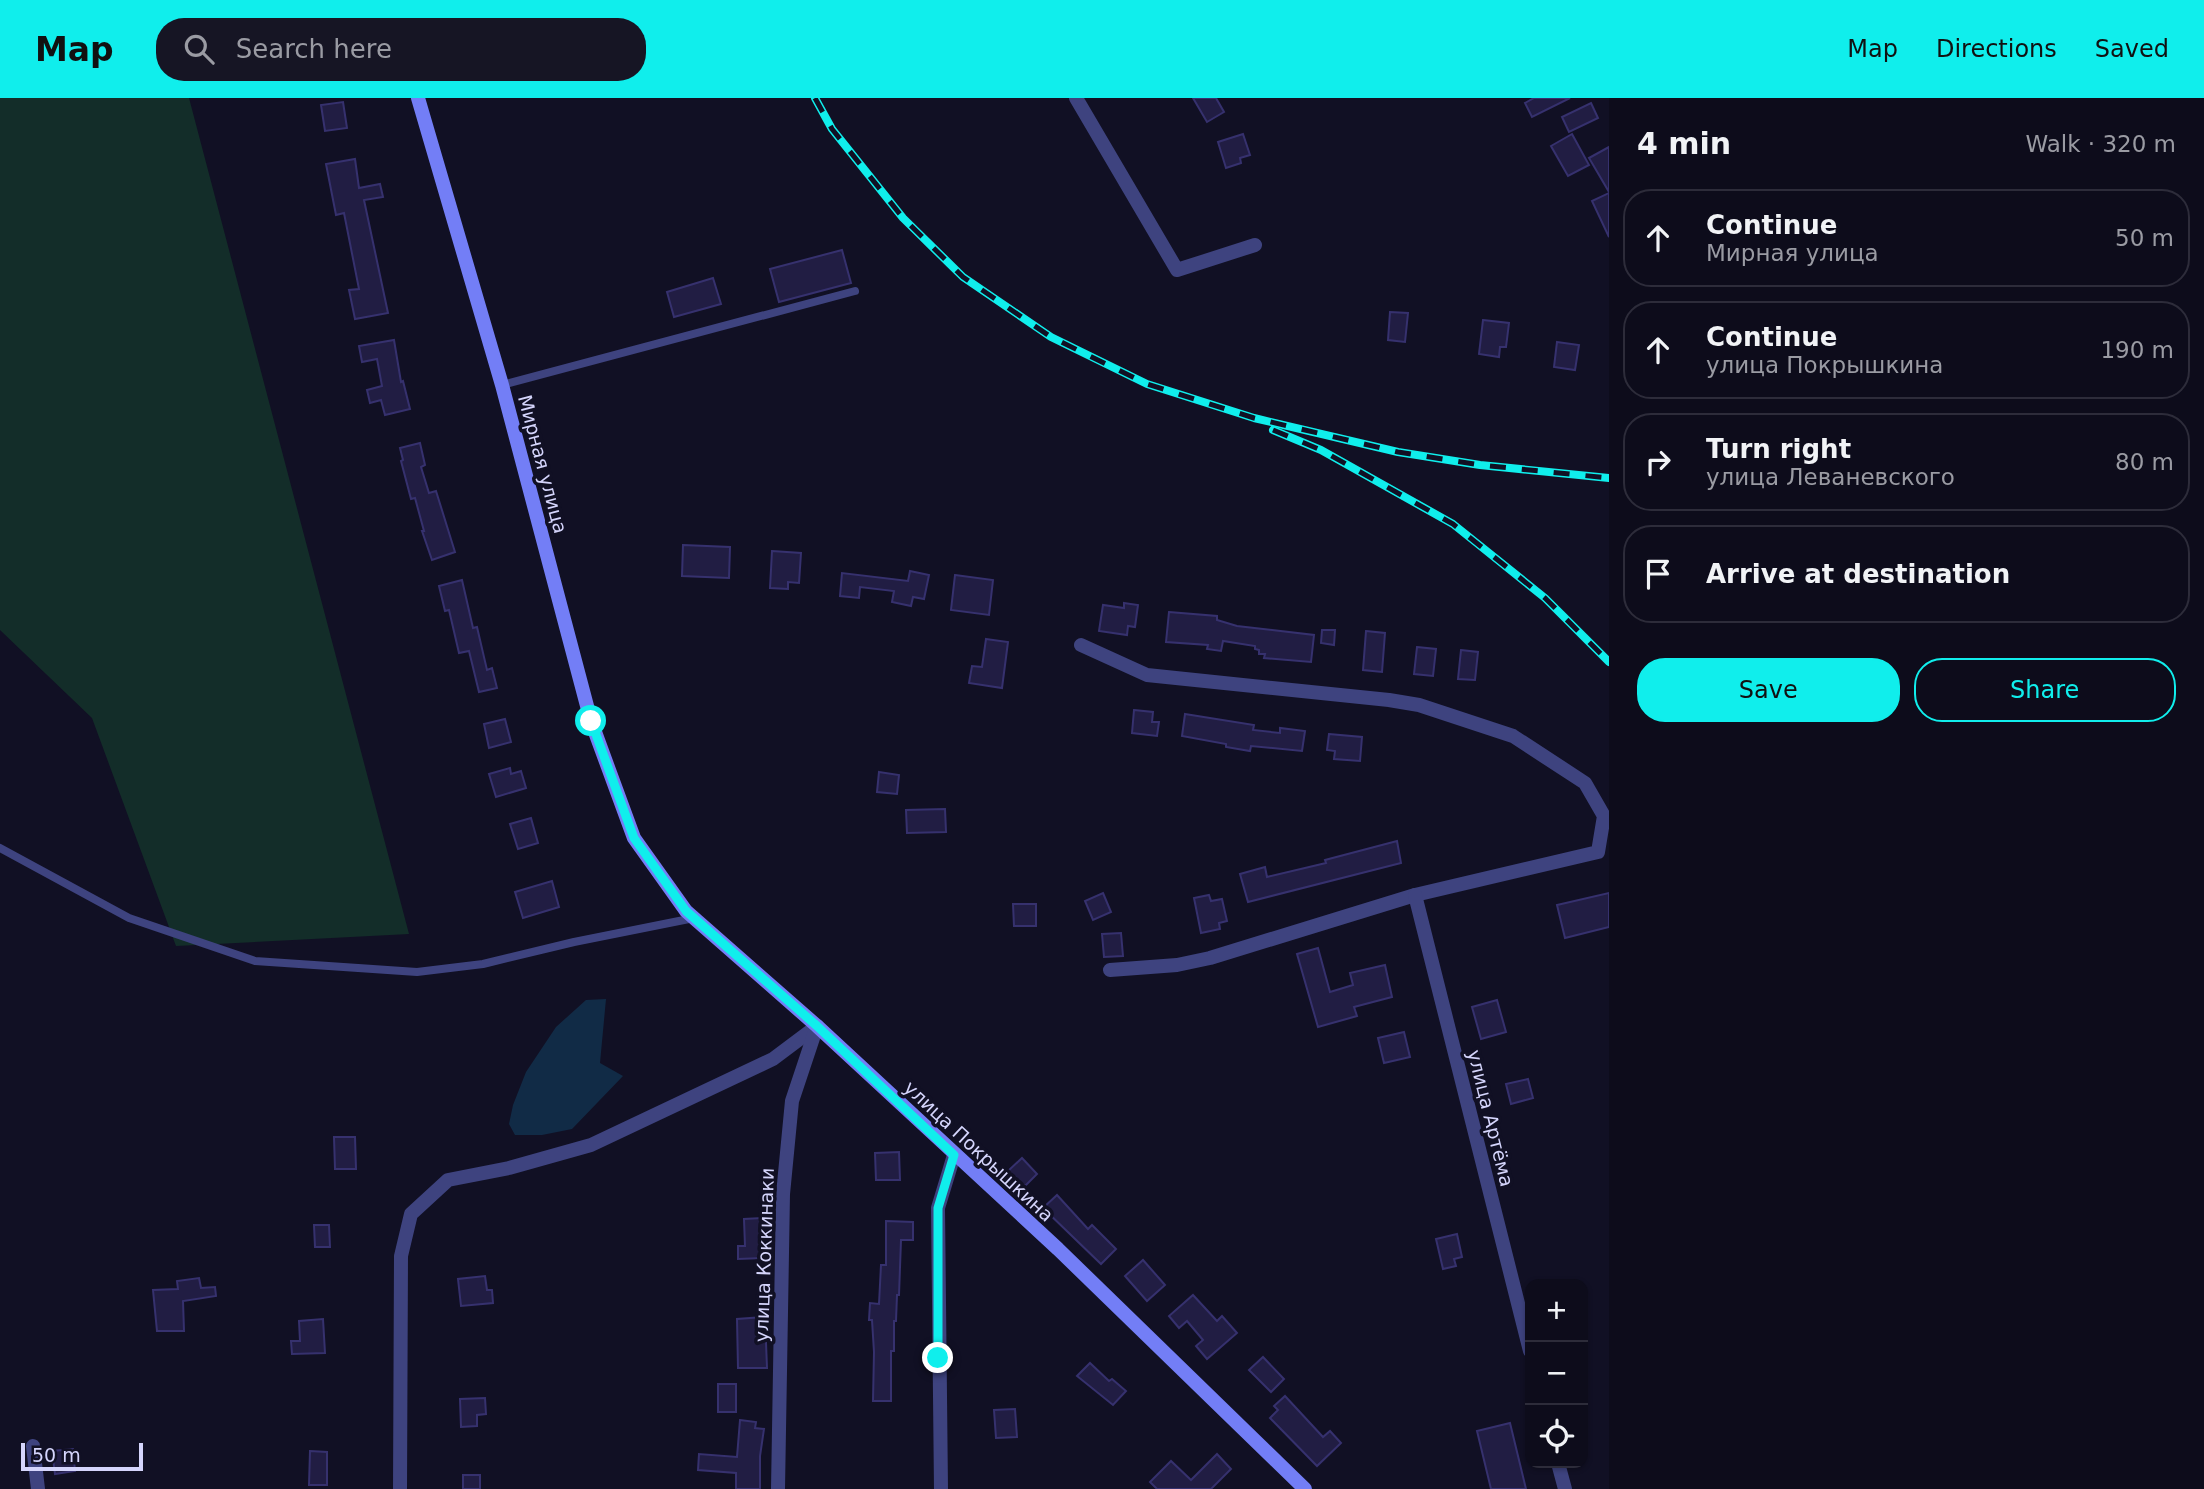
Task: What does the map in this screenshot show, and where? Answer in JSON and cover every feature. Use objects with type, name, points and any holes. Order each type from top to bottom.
[{"type":"street","name":"Мирная улица","points":[[418,98],[502,385],[591,721],[634,838]]},
{"type":"street","points":[[1076,98],[1177,270],[1255,245]]},
{"type":"street","points":[[1080,645],[1147,675],[1419,705],[1513,736],[1585,783],[1604,816],[1598,852],[1415,895],[1210,958],[1177,965],[1110,970]]},
{"type":"street","name":"улица Покрышкина","points":[[634,838],[686,911],[817,1026],[1058,1249],[1305,1489]]},
{"type":"street","name":"улица Артёма","points":[[1415,895],[1528,1342]]},
{"type":"street","points":[[400,1489],[401,1256],[411,1214],[448,1181],[509,1168],[591,1144],[773,1059],[817,1026]]},
{"type":"street","name":"улица Коккинаки","points":[[778,1489],[783,1194],[792,1101],[817,1026]]},
{"type":"street","points":[[941,1489],[938,1208],[954,1155]]},
{"type":"street","points":[[33,1446],[38,1489]]},
{"type":"street","points":[[1559,1468],[1564,1489]]},
{"type":"lane","points":[[502,385],[855,291]]},
{"type":"lane","points":[[0,848],[129,918],[256,961],[417,972],[483,964],[574,942],[694,918]]},
{"type":"green space","points":[[0,98],[189,98],[409,934],[176,946],[92,718],[0,630]]},
{"type":"water","points":[[606,999],[600,1063],[623,1076],[572,1129],[542,1135],[515,1135],[509,1124],[513,1105],[526,1072],[556,1027],[586,1000]]},
{"type":"building","points":[[1193,98],[1216,98],[1224,112],[1207,122]]},
{"type":"building","points":[[1534,98],[1570,98],[1532,117],[1525,103]]},
{"type":"building","points":[[343,102],[347,128],[325,131],[321,105]]},
{"type":"building","points":[[1591,103],[1598,118],[1569,132],[1562,117]]},
{"type":"building","points":[[1243,134],[1250,155],[1240,158],[1241,163],[1226,168],[1218,142]]},
{"type":"building","points":[[1572,134],[1589,165],[1568,176],[1551,146]]},
{"type":"building","points":[[1609,147],[1609,192],[1589,158]]},
{"type":"building","points":[[355,159],[359,188],[380,184],[383,197],[364,200],[388,313],[355,319],[349,290],[359,289],[344,213],[336,215],[326,164]]},
{"type":"building","points":[[1609,193],[1609,237],[1592,201]]},
{"type":"building","points":[[842,250],[851,283],[779,302],[770,269]]},
{"type":"building","points":[[713,278],[721,304],[674,317],[667,292]]},
{"type":"building","points":[[1390,312],[1408,313],[1405,342],[1388,340]]},
{"type":"building","points":[[1483,320],[1509,323],[1506,347],[1500,347],[1499,357],[1479,354]]},
{"type":"building","points":[[394,340],[401,382],[403,381],[410,409],[385,415],[381,400],[370,403],[367,390],[382,386],[377,359],[362,362],[359,346]]},
{"type":"building","points":[[1557,342],[1579,345],[1575,370],[1554,367]]},
{"type":"building","points":[[420,443],[425,465],[421,467],[429,493],[436,491],[455,552],[432,560],[415,498],[411,499],[401,461],[400,448]]},
{"type":"building","points":[[683,545],[730,547],[729,578],[682,576]]},
{"type":"building","points":[[772,551],[801,553],[799,583],[788,582],[788,589],[770,588]]},
{"type":"building","points":[[910,571],[929,575],[924,599],[913,597],[911,606],[892,602],[894,591],[860,587],[859,598],[840,596],[842,573],[908,581]]},
{"type":"building","points":[[955,575],[993,580],[989,615],[951,610]]},
{"type":"building","points":[[462,580],[473,628],[477,627],[487,670],[492,668],[497,688],[479,692],[469,651],[459,653],[449,610],[445,611],[439,586]]},
{"type":"building","points":[[1124,603],[1138,605],[1135,627],[1128,626],[1127,635],[1099,631],[1103,605],[1124,608]]},
{"type":"building","points":[[1169,612],[1217,616],[1217,620],[1237,626],[1314,635],[1311,662],[1264,658],[1265,654],[1259,654],[1255,646],[1223,641],[1221,651],[1207,649],[1208,645],[1166,642]]},
{"type":"building","points":[[1322,630],[1335,630],[1334,645],[1321,643]]},
{"type":"building","points":[[1366,631],[1385,633],[1382,672],[1363,670]]},
{"type":"building","points":[[986,639],[1008,642],[1002,688],[969,683],[972,666],[982,667]]},
{"type":"building","points":[[1417,647],[1436,649],[1433,676],[1414,674]]},
{"type":"building","points":[[1461,650],[1478,652],[1475,680],[1458,679]]},
{"type":"building","points":[[1134,710],[1153,712],[1152,722],[1159,722],[1157,736],[1132,733]]},
{"type":"building","points":[[1185,714],[1254,725],[1253,730],[1280,733],[1280,728],[1305,731],[1302,751],[1251,746],[1250,751],[1182,736]]},
{"type":"building","points":[[505,719],[511,742],[489,748],[484,724]]},
{"type":"building","points":[[1329,734],[1362,737],[1360,761],[1334,759],[1335,751],[1327,750]]},
{"type":"building","points":[[510,768],[511,774],[521,771],[526,788],[496,797],[489,774]]},
{"type":"building","points":[[879,772],[899,775],[897,794],[877,792]]},
{"type":"building","points":[[945,809],[946,832],[907,833],[906,810]]},
{"type":"building","points":[[531,818],[538,843],[518,849],[510,824]]},
{"type":"building","points":[[1397,841],[1401,863],[1248,902],[1240,874],[1265,867],[1267,877],[1326,863],[1325,860]]},
{"type":"building","points":[[552,881],[559,907],[523,918],[515,892]]},
{"type":"building","points":[[1103,893],[1111,912],[1093,920],[1085,901]]},
{"type":"building","points":[[1609,893],[1609,927],[1565,938],[1557,905]]},
{"type":"building","points":[[1209,895],[1211,901],[1222,899],[1227,921],[1219,923],[1220,929],[1201,933],[1194,898]]},
{"type":"building","points":[[1013,904],[1036,904],[1036,926],[1014,926]]},
{"type":"building","points":[[1121,933],[1123,956],[1104,957],[1102,934]]},
{"type":"building","points":[[1318,948],[1330,992],[1353,985],[1350,973],[1385,965],[1392,997],[1354,1007],[1357,1016],[1318,1027],[1297,954]]},
{"type":"building","points":[[1497,1000],[1506,1032],[1481,1039],[1472,1007]]},
{"type":"building","points":[[1404,1032],[1410,1057],[1384,1063],[1378,1038]]},
{"type":"building","points":[[1528,1079],[1533,1098],[1511,1104],[1506,1084]]},
{"type":"building","points":[[334,1137],[355,1137],[356,1169],[335,1169]]},
{"type":"building","points":[[899,1152],[900,1180],[876,1180],[875,1153]]},
{"type":"building","points":[[1022,1158],[1037,1174],[1023,1188],[1008,1171]]},
{"type":"building","points":[[1057,1195],[1088,1229],[1092,1225],[1116,1249],[1101,1264],[1043,1208]]},
{"type":"building","points":[[762,1218],[763,1258],[738,1259],[738,1246],[745,1246],[744,1219]]},
{"type":"building","points":[[886,1221],[913,1222],[913,1240],[901,1240],[894,1351],[891,1351],[891,1401],[873,1401],[874,1352],[872,1320],[869,1320],[870,1303],[879,1304],[881,1265],[886,1265]]},
{"type":"building","points":[[314,1225],[329,1225],[330,1247],[315,1247]]},
{"type":"building","points":[[1457,1234],[1462,1257],[1454,1259],[1456,1266],[1443,1269],[1436,1239]]},
{"type":"building","points":[[1143,1260],[1165,1285],[1147,1301],[1125,1276]]},
{"type":"building","points":[[485,1276],[487,1290],[492,1290],[493,1303],[461,1306],[458,1279]]},
{"type":"building","points":[[199,1278],[201,1288],[215,1287],[216,1296],[183,1301],[184,1331],[157,1331],[153,1290],[178,1289],[177,1281]]},
{"type":"building","points":[[1193,1295],[1217,1321],[1222,1316],[1237,1333],[1207,1359],[1196,1346],[1203,1340],[1187,1321],[1179,1328],[1169,1316]]},
{"type":"building","points":[[765,1317],[767,1368],[738,1368],[737,1319]]},
{"type":"building","points":[[323,1319],[325,1353],[292,1354],[291,1341],[300,1341],[299,1321]]},
{"type":"building","points":[[1263,1357],[1284,1379],[1271,1392],[1249,1370]]},
{"type":"building","points":[[1090,1363],[1109,1381],[1112,1379],[1126,1391],[1113,1405],[1077,1376]]},
{"type":"building","points":[[718,1384],[736,1384],[736,1412],[718,1412]]},
{"type":"building","points":[[1285,1396],[1323,1437],[1330,1431],[1341,1443],[1317,1466],[1270,1418],[1278,1410],[1274,1406]]},
{"type":"building","points":[[485,1398],[486,1414],[477,1415],[477,1426],[461,1427],[460,1399]]},
{"type":"building","points":[[1015,1409],[1017,1437],[996,1438],[994,1410]]},
{"type":"building","points":[[740,1420],[756,1422],[755,1428],[764,1429],[760,1456],[760,1489],[736,1489],[736,1473],[698,1470],[699,1454],[737,1457]]},
{"type":"building","points":[[1510,1423],[1526,1489],[1491,1489],[1477,1431]]},
{"type":"building","points":[[73,1449],[75,1471],[55,1474],[52,1451]]},
{"type":"building","points":[[310,1451],[327,1452],[327,1485],[309,1485]]},
{"type":"building","points":[[1217,1454],[1231,1469],[1211,1489],[1157,1489],[1150,1482],[1171,1461],[1191,1480]]},
{"type":"building","points":[[463,1475],[480,1475],[480,1489],[463,1489]]},
{"type":"railway","points":[[815,98],[832,129],[903,218],[963,277],[1051,337],[1147,384],[1254,418],[1398,452],[1480,465],[1609,478]]},
{"type":"railway","points":[[1273,430],[1321,450],[1453,524],[1545,598],[1609,662]]},
{"type":"route","points":[[591,721],[634,838],[686,911],[817,1026],[954,1155],[938,1208],[938,1358]]}]
